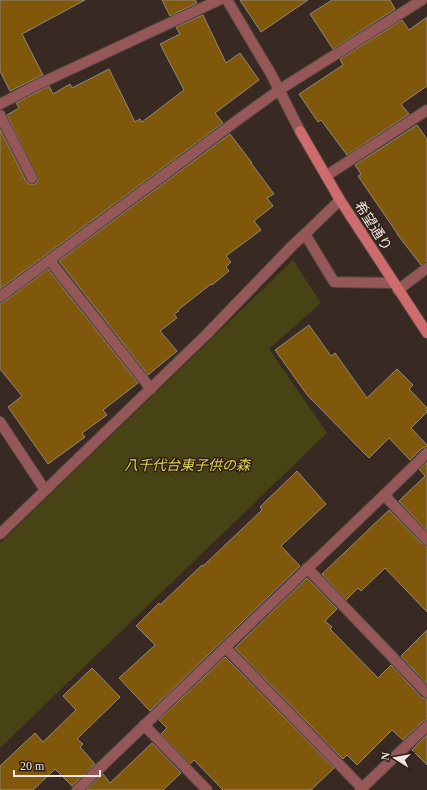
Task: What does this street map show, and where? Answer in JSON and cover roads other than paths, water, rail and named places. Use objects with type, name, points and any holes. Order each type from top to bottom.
[{"type":"street","points":[[0,104],[39,84],[219,0]]},
{"type":"street","points":[[227,0],[279,90]]},
{"type":"street","points":[[0,297],[279,90],[422,0]]},
{"type":"street","name":"希望通り","points":[[279,90],[300,131],[340,200],[427,333]]},
{"type":"street","points":[[326,176],[427,110]]},
{"type":"street","points":[[0,115],[32,178]]},
{"type":"street","points":[[0,534],[206,335],[294,244],[340,200]]},
{"type":"street","points":[[305,234],[334,282],[396,286],[427,268]]},
{"type":"street","points":[[50,261],[150,389]]},
{"type":"street","points":[[0,422],[45,490]]},
{"type":"street","points":[[77,790],[427,453]]},
{"type":"street","points":[[384,495],[427,540]]},
{"type":"street","points":[[307,568],[427,693]]},
{"type":"street","points":[[225,647],[361,789],[427,726]]},
{"type":"street","points":[[144,725],[207,790]]},
{"type":"park label","name":"八千代台東子供の森","points":[[187,465]]}]
